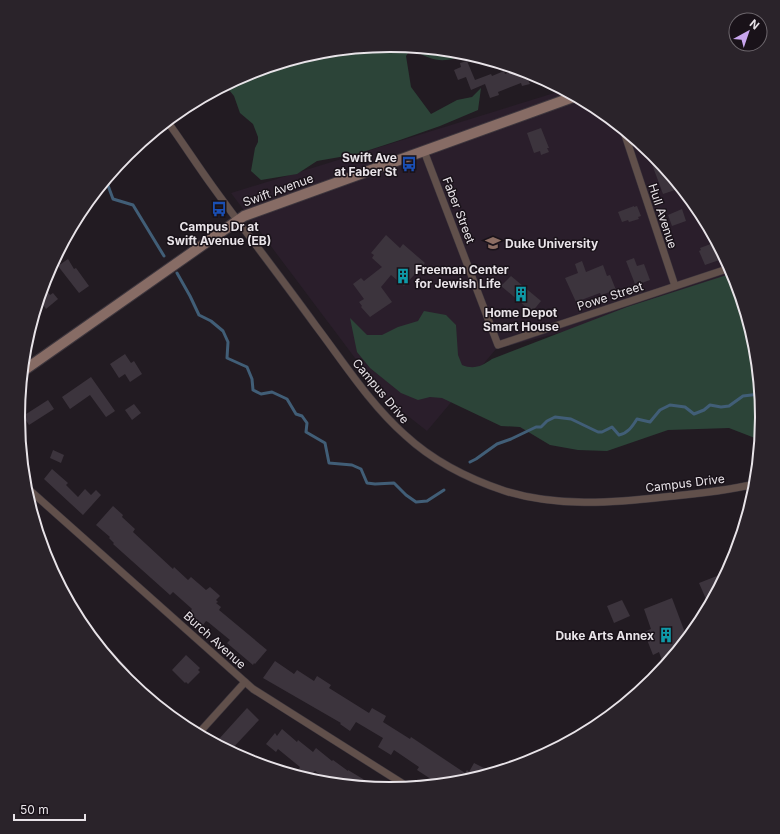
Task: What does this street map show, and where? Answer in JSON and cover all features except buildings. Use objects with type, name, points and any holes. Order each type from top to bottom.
[{"type":"street","name":"Swift Avenue","points":[[28,367],[244,216],[568,99]]},
{"type":"street","name":"Campus Drive","points":[[170,125],[238,220],[374,403],[406,436],[433,457],[460,472],[505,491],[532,498],[549,500],[591,502],[638,500],[703,493],[748,485]]},
{"type":"street","name":"Hull Avenue","points":[[626,139],[674,286]]},
{"type":"street","name":"Faber Street","points":[[424,151],[498,345]]},
{"type":"street","name":"Powe Street","points":[[498,345],[724,270]]},
{"type":"street","name":"Burch Avenue","points":[[33,493],[253,689],[399,782]]},
{"type":"street","points":[[202,730],[245,682]]},
{"type":"shaded area","name":"Duke University","points":[[556,93],[572,101],[612,127],[648,159],[664,176],[680,195],[706,235],[730,284],[727,290],[496,349],[427,431],[385,398],[231,193]]},
{"type":"green space","points":[[390,52],[408,53],[406,56],[411,87],[431,114],[457,100],[472,97],[481,88],[478,110],[440,126],[357,154],[317,161],[297,174],[261,180],[251,171],[258,137],[253,124],[240,113],[234,96],[229,90],[273,71],[296,64],[342,55]]},
{"type":"green space","points":[[420,54],[456,58],[440,60]]},
{"type":"green space","points":[[726,275],[743,323],[752,369],[755,417],[754,438],[729,428],[668,430],[607,451],[578,450],[550,445],[520,427],[501,426],[442,398],[430,397],[418,400],[401,393],[370,368],[357,352],[350,318],[367,335],[382,335],[398,327],[418,321],[424,311],[446,315],[456,325],[458,355],[462,365],[474,367],[485,364],[492,359],[627,307]]},
{"type":"waterway","points":[[108,185],[113,199],[133,205],[164,256]]},
{"type":"waterway","points":[[177,273],[199,315],[211,321],[223,331],[228,342],[227,358],[247,367],[252,379],[253,390],[261,394],[272,392],[287,399],[296,414],[302,416],[307,423],[306,432],[325,443],[329,463],[352,465],[361,469],[367,483],[394,483],[406,495],[416,502],[427,501],[444,490]]},
{"type":"waterway","points":[[470,462],[497,444],[536,427],[541,427],[547,421],[555,417],[571,419],[598,432],[602,432],[612,427],[619,435],[630,429],[637,419],[650,422],[660,410],[670,405],[685,407],[694,414],[704,410],[710,405],[721,407],[729,406],[743,396],[754,395]]},
{"type":"place","name":"Swift Ave at Faber St","points":[[409,164]]},
{"type":"place","name":"Campus Dr at Swift Avenue (EB)","points":[[219,209]]},
{"type":"place","name":"Duke University","points":[[493,243]]},
{"type":"place","name":"Freeman Center for Jewish Life","points":[[403,276]]},
{"type":"place","name":"Home Depot Smart House","points":[[521,294]]},
{"type":"place","name":"Duke Arts Annex","points":[[666,635]]}]
